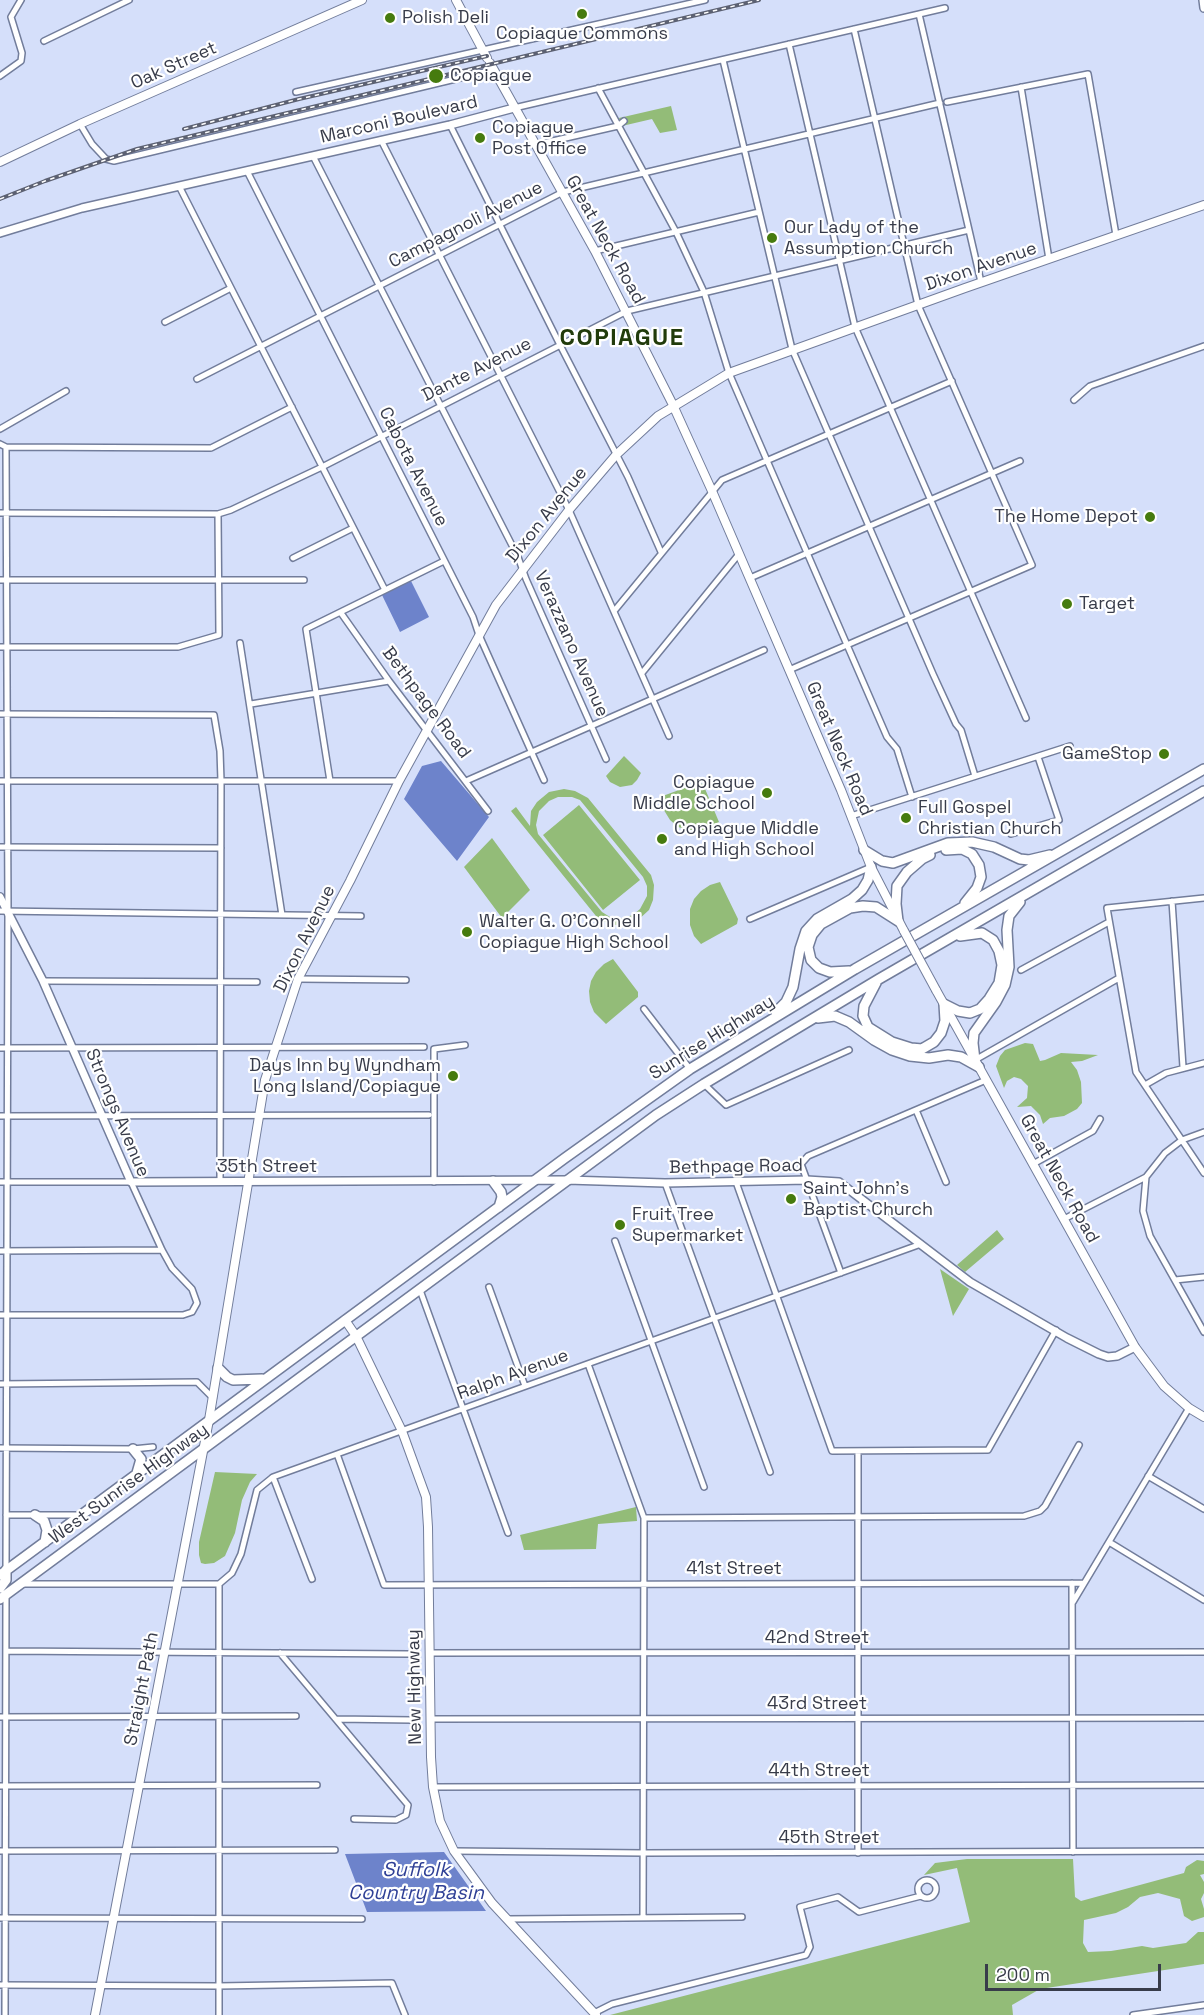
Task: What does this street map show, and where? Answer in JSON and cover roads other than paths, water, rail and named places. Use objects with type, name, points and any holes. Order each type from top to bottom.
[{"type":"highway","name":"Sunrise Highway","points":[[265,1379],[690,1069],[855,969],[1204,769]]},
{"type":"highway","name":"Sunrise Highway","points":[[277,1395],[656,1115],[879,979],[1204,791]]},
{"type":"highway","points":[[864,850],[882,861],[893,863],[948,843],[972,842],[994,847],[1020,859],[1029,860],[1058,854]]},
{"type":"highway","points":[[898,921],[897,886],[907,872],[922,859],[950,849],[962,849],[972,854],[979,865],[981,877],[973,895],[957,911]]},
{"type":"highway","points":[[767,1022],[786,1002],[793,987],[806,931],[817,919],[852,899],[862,890],[868,880],[871,867]]},
{"type":"highway","points":[[810,1021],[820,1017],[835,1016],[849,1022],[892,1050],[910,1056],[928,1058],[948,1056],[977,1063],[973,1042],[974,1033],[1005,986],[1008,967],[1009,916],[1015,906],[1030,892]]},
{"type":"highway","points":[[855,969],[831,972],[819,968],[811,960],[808,948],[812,935],[821,924],[850,908],[863,906],[876,907],[898,921]]},
{"type":"highway","points":[[879,979],[864,1006],[863,1016],[868,1026],[892,1042],[922,1049],[934,1042],[941,1033],[945,1021],[944,1004],[958,1011],[970,1013],[980,1009],[999,982],[1002,965],[999,951],[993,940],[982,933],[951,939]]},
{"type":"highway","points":[[493,1181],[501,1192],[499,1207]]},
{"type":"highway","points":[[218,1368],[233,1380],[265,1379]]},
{"type":"highway","name":"West Sunrise Highway","points":[[3,1573],[265,1379]]},
{"type":"highway","name":"West Sunrise Highway","points":[[2,1594],[19,1584],[277,1395]]},
{"type":"highway","points":[[133,1449],[141,1459],[137,1474]]},
{"type":"highway","points":[[35,1515],[44,1521],[47,1530],[45,1542]]},
{"type":"highway","points":[[2,1594],[6,1580],[3,1573]]},
{"type":"main road","name":"Oak Street","points":[[0,162],[80,124],[362,0]]},
{"type":"main road","name":"Great Neck Road","points":[[456,0],[627,310],[674,406],[750,578],[871,867],[898,921],[1135,1347],[1164,1386],[1189,1408],[1204,1417]]},
{"type":"main road","name":"Dixon Avenue","points":[[249,1182],[265,1080],[298,980],[426,730],[496,605],[569,510],[616,455],[645,427],[674,406],[729,373],[1204,205]]},
{"type":"main road","points":[[218,1368],[249,1182]]},
{"type":"main road","name":"New Highway","points":[[345,1320],[356,1336],[402,1431],[426,1497],[433,1787],[440,1821],[454,1851],[492,1903],[595,2014]]},
{"type":"main road","name":"Straight Path","points":[[95,2015],[218,1368]]},
{"type":"street","points":[[0,76],[21,61],[22,53],[10,17],[21,0]]},
{"type":"street","points":[[44,41],[129,0]]},
{"type":"street","points":[[296,93],[705,0]]},
{"type":"street","points":[[1203,0],[1204,8]]},
{"type":"street","name":"Marconi Boulevard","points":[[0,233],[82,208],[450,125],[598,88],[945,8]]},
{"type":"street","points":[[919,14],[981,282]]},
{"type":"street","points":[[789,670],[1032,565],[918,305],[854,29]]},
{"type":"street","points":[[789,44],[855,327],[1026,718]]},
{"type":"street","points":[[723,60],[792,349],[868,526],[956,724],[961,730],[975,776]]},
{"type":"street","points":[[80,124],[92,144],[106,159],[114,161],[490,64]]},
{"type":"street","points":[[947,102],[1088,74],[1116,235]]},
{"type":"street","points":[[1021,87],[1049,259]]},
{"type":"street","points":[[598,88],[621,124],[704,292],[729,373],[887,737],[897,749],[912,797]]},
{"type":"street","name":"Campagnoli Avenue","points":[[197,379],[563,192],[940,103]]},
{"type":"street","points":[[535,145],[621,124]]},
{"type":"street","points":[[450,125],[640,502],[661,552]]},
{"type":"street","points":[[381,140],[569,510],[669,736]]},
{"type":"street","name":"Verazzano Avenue","points":[[313,156],[518,557],[606,759]]},
{"type":"street","name":"Cabota Avenue","points":[[247,171],[473,618],[544,780]]},
{"type":"street","points":[[179,186],[385,590]]},
{"type":"street","points":[[595,251],[759,212]]},
{"type":"street","name":"Dante Avenue","points":[[0,513],[218,514],[243,506],[322,467],[627,310],[969,230]]},
{"type":"street","points":[[165,322],[231,288]]},
{"type":"street","points":[[1074,400],[1090,386],[1204,346]]},
{"type":"street","points":[[615,610],[722,480],[952,381]]},
{"type":"street","points":[[0,429],[66,391]]},
{"type":"street","points":[[3,1573],[3,781],[7,714],[7,513],[3,445],[211,448],[292,407]]},
{"type":"street","points":[[750,578],[1020,461]]},
{"type":"street","points":[[0,647],[178,647],[219,635],[218,514]]},
{"type":"street","points":[[293,558],[353,528]]},
{"type":"street","points":[[642,673],[739,554]]},
{"type":"street","points":[[330,781],[306,629],[444,561]]},
{"type":"street","points":[[0,580],[304,580]]},
{"type":"street","name":"Bethpage Road","points":[[340,613],[488,811]]},
{"type":"street","points":[[240,643],[282,915]]},
{"type":"street","points":[[466,781],[764,650]]},
{"type":"street","points":[[250,704],[389,681]]},
{"type":"street","points":[[0,714],[214,715],[220,751],[221,781],[220,1182]]},
{"type":"street","points":[[851,816],[1070,746]]},
{"type":"street","points":[[1011,834],[1059,820],[1038,757]]},
{"type":"street","points":[[3,781],[399,782]]},
{"type":"street","points":[[3,847],[221,848]]},
{"type":"street","points":[[750,919],[871,867]]},
{"type":"street","name":"Strongs Avenue","points":[[0,897],[4,911],[43,981],[162,1250],[172,1268],[192,1288],[196,1308],[183,1315],[3,1315]]},
{"type":"street","points":[[1204,898],[1107,908],[1136,1072],[1204,1173]]},
{"type":"street","points":[[1172,901],[1183,1067]]},
{"type":"street","points":[[4,911],[361,916]]},
{"type":"street","points":[[1021,970],[1110,922]]},
{"type":"street","points":[[977,1063],[1119,978]]},
{"type":"street","points":[[298,980],[406,980]]},
{"type":"street","points":[[43,981],[257,982]]},
{"type":"street","points":[[644,1010],[690,1069]]},
{"type":"street","points":[[434,1182],[434,1049],[465,1045]]},
{"type":"street","points":[[3,1048],[424,1047]]},
{"type":"street","points":[[704,1084],[726,1105],[849,1050]]},
{"type":"street","points":[[1145,1085],[1155,1078],[1183,1067],[1204,1063]]},
{"type":"street","points":[[841,1273],[801,1164],[808,1156],[986,1080]]},
{"type":"street","points":[[916,1110],[946,1182]]},
{"type":"street","points":[[3,1116],[429,1115]]},
{"type":"street","points":[[1033,1164],[1093,1131],[1100,1119]]},
{"type":"street","points":[[1064,1219],[1146,1177],[1165,1153],[1182,1140],[1204,1132]]},
{"type":"street","points":[[1146,1177],[1143,1197],[1145,1224],[1204,1332]]},
{"type":"street","name":"Bethpage Road","points":[[535,1181],[665,1183],[807,1180],[839,1182],[970,1282],[1099,1354],[1108,1357],[1117,1356],[1135,1347]]},
{"type":"street","name":"35th Street","points":[[3,1182],[535,1181]]},
{"type":"street","points":[[736,1182],[832,1451],[988,1450],[1056,1330]]},
{"type":"street","points":[[665,1183],[770,1472]]},
{"type":"street","points":[[615,1241],[704,1487]]},
{"type":"street","name":"Ralph Avenue","points":[[219,1584],[232,1573],[241,1554],[257,1490],[273,1478],[921,1244]]},
{"type":"street","points":[[3,1251],[162,1250]]},
{"type":"street","points":[[1175,1280],[1204,1277]]},
{"type":"street","points":[[489,1287],[525,1386]]},
{"type":"street","points":[[420,1290],[508,1533]]},
{"type":"street","points":[[588,1364],[644,1518],[644,1918]]},
{"type":"street","points":[[3,1383],[197,1382],[213,1398]]},
{"type":"street","points":[[1072,1603],[1189,1408]]},
{"type":"street","points":[[644,1518],[1024,1516],[1040,1511],[1045,1506],[1079,1445]]},
{"type":"street","points":[[3,1448],[133,1449],[153,1447]]},
{"type":"street","points":[[858,1450],[858,1853]]},
{"type":"street","name":"41st Street","points":[[337,1454],[384,1585],[1084,1583]]},
{"type":"street","points":[[1148,1476],[1204,1509]]},
{"type":"street","points":[[273,1478],[312,1579]]},
{"type":"street","points":[[4,1519],[35,1515],[82,1515]]},
{"type":"street","points":[[1109,1542],[1204,1600]]},
{"type":"street","points":[[1072,1583],[1073,1852]]},
{"type":"street","points":[[19,1584],[219,1584],[219,2015]]},
{"type":"street","points":[[2,1594],[6,1651],[3,1717],[5,2015]]},
{"type":"street","points":[[6,1651],[410,1654]]},
{"type":"street","name":"42nd Street","points":[[429,1653],[1204,1652]]},
{"type":"street","points":[[280,1653],[408,1804],[406,1815],[396,1820],[354,1820]]},
{"type":"street","points":[[3,1717],[296,1716]]},
{"type":"street","name":"43rd Street","points":[[431,1719],[1204,1718]]},
{"type":"street","points":[[336,1719],[412,1720]]},
{"type":"street","points":[[3,1786],[317,1785]]},
{"type":"street","name":"44th Street","points":[[433,1787],[1204,1785]]},
{"type":"street","points":[[3,1851],[335,1850]]},
{"type":"street","name":"45th Street","points":[[454,1851],[858,1853],[1204,1851]]},
{"type":"street","points":[[595,2014],[612,2004],[806,1954],[810,1947],[801,1907],[838,1897],[859,1912],[921,1896]]},
{"type":"street","points":[[508,1920],[742,1917]]},
{"type":"street","points":[[3,1918],[362,1919]]},
{"type":"street","points":[[3,1985],[219,1986],[392,1983],[405,2015]]},
{"type":"street","points":[[1133,2015],[1204,2005]]},
{"type":"water","points":[[411,581],[429,617],[400,632],[382,595]]},
{"type":"water","points":[[441,761],[489,817],[457,861],[404,799],[422,766]]},
{"type":"water","name":"Suffolk Country Basin","points":[[444,1852],[486,1911],[367,1912],[345,1854]]},
{"type":"railway","points":[[0,199],[137,149],[759,0]]},
{"type":"railway","points":[[184,129],[299,99],[487,56]]},
{"type":"place","name":"Copiague Commons","points":[[582,14]]},
{"type":"place","name":"Polish Deli","points":[[390,18]]},
{"type":"place","name":"Copiague","points":[[436,76]]},
{"type":"place","name":"Copiague Post Office","points":[[480,138]]},
{"type":"place","name":"Our Lady of the Assumption Church","points":[[772,238]]},
{"type":"place","name":"The Home Depot","points":[[1150,517]]},
{"type":"place","name":"Target","points":[[1067,604]]},
{"type":"place","name":"GameStop","points":[[1164,754]]},
{"type":"place","name":"Copiague Middle School","points":[[767,793]]},
{"type":"place","name":"Full Gospel Christian Church","points":[[906,818]]},
{"type":"place","name":"Copiague Middle and High School","points":[[662,839]]},
{"type":"place","name":"Walter G. O'Connell Copiague High School","points":[[467,932]]},
{"type":"place","name":"Days Inn by Wyndham Long Island/Copiague","points":[[453,1076]]},
{"type":"place","name":"Saint John's Baptist Church","points":[[791,1199]]},
{"type":"place","name":"Fruit Tree Supermarket","points":[[620,1225]]},
{"type":"district","name":"COPIAGUE","points":[[622,338]]}]
